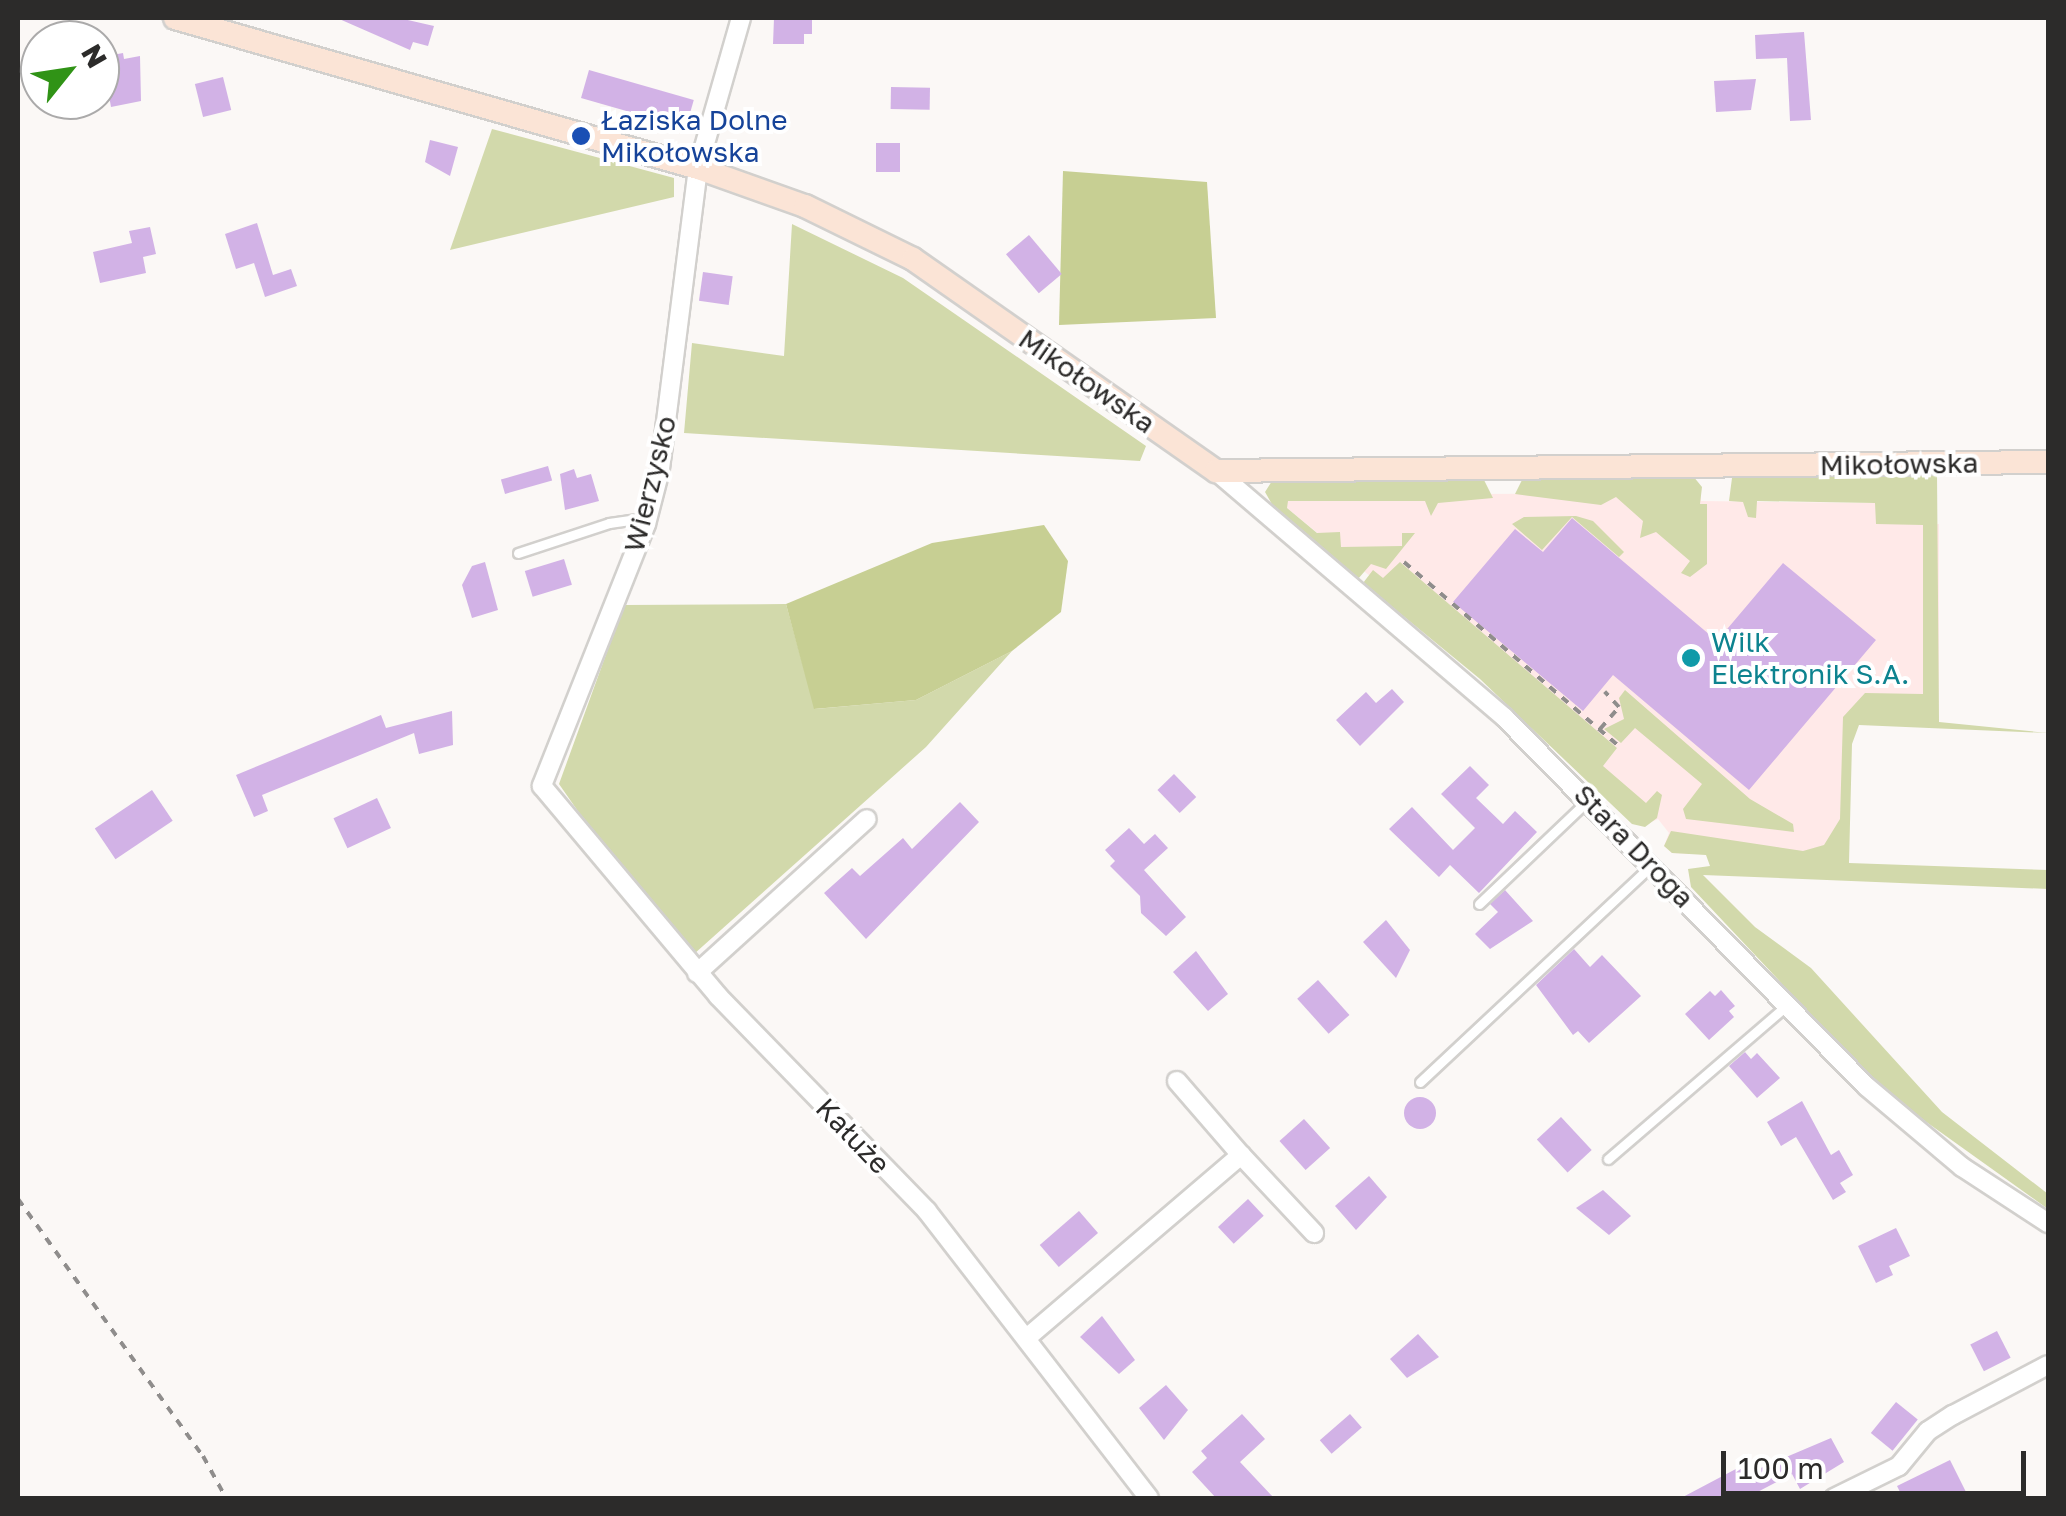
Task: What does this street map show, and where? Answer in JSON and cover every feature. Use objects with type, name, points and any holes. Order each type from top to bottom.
[{"type":"street","name":"Mikołowska","points":[[176,18],[698,168],[806,206],[913,260],[1216,471],[2048,462]]},
{"type":"street","name":"Wierzysko","points":[[542,786],[646,524],[676,370],[698,168],[741,18]]},
{"type":"street","name":"Stara Droga","points":[[1216,471],[1418,640],[1589,799],[1867,1087],[1962,1166],[2048,1223]]},
{"type":"street","name":"Kałuże","points":[[542,786],[698,973],[927,1212],[1029,1336],[1150,1498]]},
{"type":"street","points":[[698,973],[867,819]]},
{"type":"street","points":[[1177,1081],[1314,1232]]},
{"type":"street","points":[[1029,1336],[1241,1155]]},
{"type":"street","points":[[1834,1498],[1899,1466],[1928,1431],[1953,1415],[2048,1365]]},
{"type":"lane","points":[[518,553],[609,523],[639,519],[646,524]]},
{"type":"lane","points":[[1479,904],[1589,799]]},
{"type":"lane","points":[[1420,1082],[1654,864]]},
{"type":"lane","points":[[1608,1159],[1786,1006]]},
{"type":"path","points":[[1404,562],[1620,747]]},
{"type":"path","points":[[1600,729],[1618,707],[1605,692]]},
{"type":"path","points":[[18,1199],[203,1456],[226,1498]]},
{"type":"shaded area","points":[[1701,493],[1701,501],[1876,503],[1876,524],[1939,524],[1939,722],[1851,717],[1847,860],[1672,853],[1664,846],[1669,833],[1658,819],[1647,824],[1556,729],[1287,508],[1287,495]]},
{"type":"green space","points":[[492,129],[674,178],[674,197],[450,250]]},
{"type":"green space","points":[[1063,171],[1207,182],[1216,318],[1059,325]]},
{"type":"green space","points":[[792,224],[903,278],[1146,446],[1140,461],[684,433],[692,343],[784,356]]},
{"type":"green space","points":[[1937,473],[1939,722],[2048,733],[1859,725],[1852,744],[1849,863],[2048,870],[2048,889],[1703,875],[1755,927],[1811,968],[1942,1112],[2048,1194],[2048,1209],[1883,1091],[1691,887],[1688,869],[1710,866],[1706,855],[1672,853],[1664,846],[1671,831],[1803,851],[1824,845],[1840,819],[1843,717],[1865,693],[1923,694],[1923,525],[1876,524],[1875,503],[1757,501],[1756,518],[1748,517],[1743,502],[1729,501],[1732,478]]},
{"type":"green space","points":[[1693,476],[1702,487],[1700,504],[1707,504],[1707,564],[1690,577],[1681,573],[1690,561],[1656,532],[1640,538],[1643,521],[1616,497],[1601,505],[1515,494],[1523,478]]},
{"type":"green space","points":[[1483,478],[1493,498],[1438,503],[1431,516],[1425,501],[1288,501],[1287,508],[1317,533],[1340,532],[1341,547],[1402,546],[1402,533],[1415,533],[1386,569],[1371,564],[1358,579],[1277,513],[1265,492],[1272,481]]},
{"type":"green space","points":[[1576,516],[1593,521],[1624,552],[1619,557],[1572,517],[1542,550],[1512,524],[1524,517]]},
{"type":"green space","points":[[1044,525],[1068,561],[1061,612],[1012,651],[916,700],[814,709],[786,604],[932,543]]},
{"type":"green space","points":[[1400,562],[1617,748],[1603,766],[1646,803],[1657,791],[1662,795],[1657,818],[1645,827],[1632,824],[1480,679],[1363,583],[1373,570],[1383,578]]},
{"type":"green space","points":[[786,604],[815,709],[916,700],[1012,651],[926,747],[694,954],[605,850],[559,784],[624,605]]},
{"type":"green space","points":[[1625,690],[1750,799],[1793,824],[1794,832],[1686,819],[1683,809],[1702,784],[1635,728],[1621,743],[1604,729],[1624,719],[1619,698]]},
{"type":"building","points":[[337,18],[399,18],[434,26],[428,46],[413,42],[410,50]]},
{"type":"building","points":[[774,18],[812,18],[812,34],[804,34],[804,44],[773,44]]},
{"type":"building","points":[[1804,32],[1811,120],[1790,121],[1787,58],[1756,59],[1755,35]]},
{"type":"building","points":[[120,54],[124,59],[140,56],[141,101],[120,105]]},
{"type":"building","points":[[589,70],[694,100],[686,128],[581,98]]},
{"type":"building","points":[[223,77],[231,110],[203,117],[195,84]]},
{"type":"building","points":[[1756,79],[1751,110],[1716,112],[1714,81]]},
{"type":"building","points":[[891,87],[930,88],[930,110],[891,109]]},
{"type":"building","points":[[430,140],[458,147],[450,176],[425,162]]},
{"type":"building","points":[[876,143],[900,143],[900,172],[876,172]]},
{"type":"building","points":[[257,223],[273,275],[291,269],[297,286],[265,297],[254,263],[236,269],[225,234]]},
{"type":"building","points":[[150,227],[156,254],[143,257],[146,273],[100,283],[93,252],[132,243],[129,231]]},
{"type":"building","points":[[1029,235],[1062,274],[1039,293],[1006,254]]},
{"type":"building","points":[[703,272],[733,276],[729,305],[699,301]]},
{"type":"building","points":[[548,466],[552,480],[505,494],[501,480]]},
{"type":"building","points":[[574,469],[577,478],[591,474],[599,501],[565,510],[560,474]]},
{"type":"building","name":"Wilk Elektronik S.A.","points":[[1572,518],[1717,641],[1783,563],[1876,640],[1749,790],[1613,675],[1583,711],[1453,602],[1515,529],[1543,552]]},
{"type":"building","points":[[564,559],[572,585],[533,597],[525,571]]},
{"type":"building","points":[[485,562],[498,610],[472,618],[462,585],[472,566]]},
{"type":"building","points":[[1392,689],[1404,702],[1360,746],[1336,720],[1366,692],[1376,703]]},
{"type":"building","points":[[452,711],[453,745],[419,754],[414,733],[262,795],[268,811],[254,817],[236,775],[381,715],[386,728]]},
{"type":"building","points":[[1470,766],[1489,785],[1476,798],[1503,824],[1515,811],[1537,832],[1479,893],[1450,865],[1439,877],[1389,829],[1412,807],[1453,850],[1475,828],[1441,794]]},
{"type":"building","points":[[1174,774],[1196,797],[1180,813],[1157,790]]},
{"type":"building","points":[[152,790],[173,821],[115,859],[95,829]]},
{"type":"building","points":[[377,798],[391,828],[347,848],[333,818]]},
{"type":"building","points":[[960,802],[979,822],[866,939],[824,893],[852,868],[860,876],[903,838],[912,849]]},
{"type":"building","points":[[1129,828],[1144,844],[1155,834],[1168,848],[1144,870],[1186,917],[1166,936],[1141,913],[1140,896],[1110,866],[1115,861],[1105,850]]},
{"type":"building","points":[[1505,890],[1533,921],[1490,949],[1475,934],[1498,912],[1490,904]]},
{"type":"building","points":[[1386,920],[1410,950],[1396,978],[1363,942]]},
{"type":"building","points":[[1574,949],[1590,967],[1602,955],[1641,996],[1589,1043],[1578,1031],[1573,1035],[1536,985]]},
{"type":"building","points":[[1196,951],[1228,994],[1208,1011],[1173,972]]},
{"type":"building","points":[[1318,980],[1349,1015],[1329,1034],[1297,999]]},
{"type":"building","points":[[1721,990],[1735,1006],[1729,1011],[1734,1017],[1709,1040],[1685,1014],[1710,991],[1715,996]]},
{"type":"building","points":[[1745,1052],[1751,1059],[1757,1053],[1780,1078],[1757,1098],[1729,1066]]},
{"type":"building","points":[[1420,1097],[1431,1102],[1436,1113],[1431,1124],[1420,1129],[1409,1124],[1404,1113],[1409,1102]]},
{"type":"building","points":[[1802,1101],[1831,1155],[1839,1150],[1853,1175],[1840,1183],[1846,1192],[1833,1200],[1796,1137],[1781,1146],[1767,1122]]},
{"type":"building","points":[[1561,1117],[1592,1150],[1568,1172],[1537,1140]]},
{"type":"building","points":[[1304,1119],[1330,1148],[1306,1170],[1279,1141]]},
{"type":"building","points":[[1369,1176],[1387,1197],[1356,1230],[1335,1206]]},
{"type":"building","points":[[1603,1190],[1631,1216],[1609,1235],[1576,1208]]},
{"type":"building","points":[[1248,1199],[1264,1216],[1234,1244],[1218,1227]]},
{"type":"building","points":[[1079,1211],[1098,1233],[1059,1267],[1040,1245]]},
{"type":"building","points":[[1896,1228],[1910,1256],[1889,1266],[1893,1275],[1876,1283],[1858,1246]]},
{"type":"building","points":[[1102,1316],[1135,1360],[1119,1374],[1080,1337]]},
{"type":"building","points":[[1997,1331],[2011,1358],[1984,1371],[1970,1345]]},
{"type":"building","points":[[1418,1334],[1439,1357],[1407,1378],[1390,1359]]},
{"type":"building","points":[[1166,1385],[1188,1410],[1164,1440],[1139,1408]]},
{"type":"building","points":[[1896,1402],[1918,1420],[1893,1451],[1871,1433]]},
{"type":"building","points":[[1242,1414],[1265,1439],[1240,1462],[1274,1498],[1216,1498],[1192,1472],[1207,1458],[1201,1451]]},
{"type":"building","points":[[1350,1414],[1362,1428],[1332,1454],[1320,1440]]},
{"type":"building","points":[[1831,1438],[1844,1462],[1800,1489],[1792,1474],[1746,1498],[1681,1498],[1751,1461],[1756,1470]]},
{"type":"building","points":[[1950,1460],[1966,1492],[1953,1498],[1903,1498],[1897,1486]]},
{"type":"place","name":"Łaziska Dolne Mikołowska","points":[[581,136]]},
{"type":"place","name":"Wilk Elektronik S.A.","points":[[1691,658]]}]
